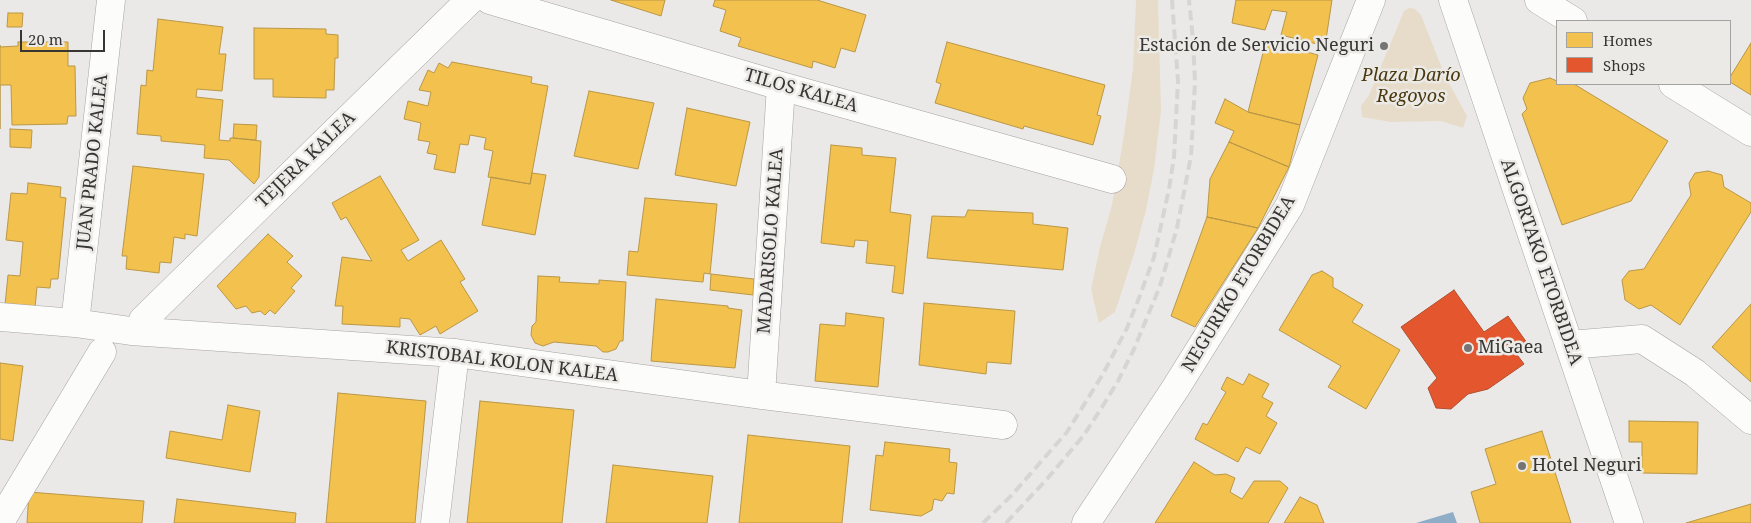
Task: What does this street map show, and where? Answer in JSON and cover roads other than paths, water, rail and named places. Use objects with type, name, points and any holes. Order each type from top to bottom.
[{"type":"street","name":"JUAN PRADO KALEA","points":[[76,323],[111,0]]},
{"type":"street","name":"TEJERA KALEA","points":[[143,320],[470,0]]},
{"type":"street","name":"TILOS KALEA","points":[[490,0],[781,86],[1112,179]]},
{"type":"street","name":"NEGURIKO ETORBIDEA","points":[[1088,522],[1175,389],[1290,205],[1371,0]]},
{"type":"street","name":"ALGORTAKO ETORBIDEA","points":[[1452,0],[1629,523]]},
{"type":"street","points":[[1539,0],[1571,20]]},
{"type":"street","points":[[1675,85],[1751,132]]},
{"type":"street","name":"MADARISOLO KALEA","points":[[761,395],[781,86]]},
{"type":"street","name":"KRISTOBAL KOLON KALEA","points":[[0,317],[76,323],[131,331],[455,353],[761,395],[1003,425]]},
{"type":"street","points":[[1569,345],[1642,339],[1695,373],[1751,420]]},
{"type":"street","points":[[0,522],[102,352]]},
{"type":"street","points":[[435,523],[455,353]]},
{"type":"water","points":[[1453,512],[1457,523],[1416,523]]},
{"type":"railway","points":[[983,523],[1011,496],[1067,432],[1103,374],[1127,328],[1154,257],[1174,157],[1178,81],[1172,0]]},
{"type":"railway","points":[[1006,523],[1084,435],[1118,381],[1134,349],[1160,286],[1177,228],[1191,156],[1195,83],[1189,0]]},
{"type":"place","name":"Estación de Servicio Neguri","points":[[1384,46]]},
{"type":"place","name":"MiGaea","points":[[1468,348]]},
{"type":"place","name":"Hotel Neguri","points":[[1522,466]]},
{"type":"park label","name":"Plaza Darío Regoyos","points":[[1411,86]]}]
